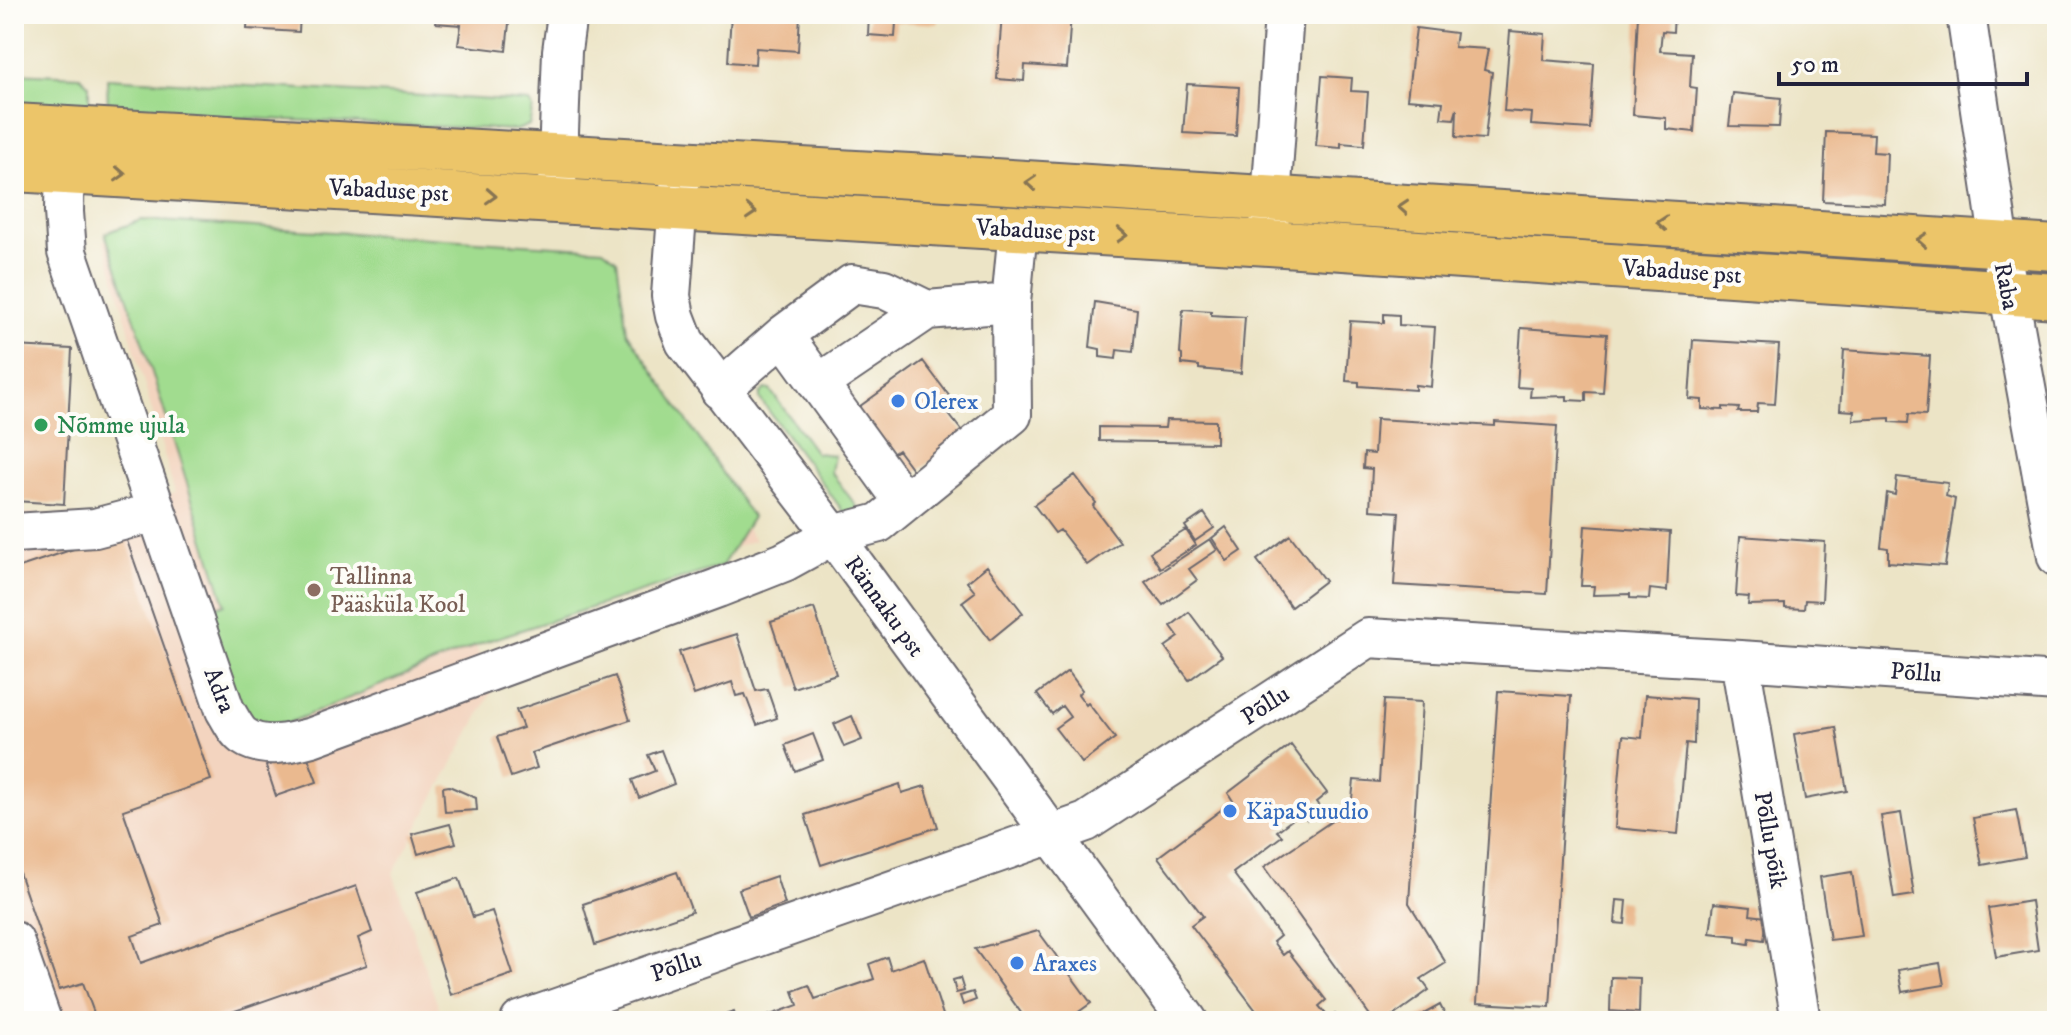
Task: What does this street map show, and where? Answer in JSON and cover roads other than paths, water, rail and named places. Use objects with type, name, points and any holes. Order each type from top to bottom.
[{"type":"highway","name":"Vabaduse pst","points":[[14,126],[65,150],[557,199],[2057,296]]},
{"type":"highway","name":"Vabaduse pst","points":[[14,169],[65,150],[559,155],[2057,248]]},
{"type":"street","points":[[557,199],[562,51],[567,14]]},
{"type":"street","points":[[1269,243],[1284,14]]},
{"type":"street","name":"Raba","points":[[1966,14],[2000,245],[2057,557]]},
{"type":"street","name":"Adra","points":[[65,150],[67,252],[225,710],[242,736],[263,744],[289,743],[312,737],[718,588],[784,562],[833,535],[879,523],[1012,415],[1011,303]]},
{"type":"street","name":"Rännaku pst","points":[[681,162],[671,296],[685,342],[833,535],[1188,1021]]},
{"type":"street","points":[[818,384],[927,310],[1011,303],[1018,229]]},
{"type":"street","points":[[720,390],[783,335],[852,284],[884,289],[927,310]]},
{"type":"street","points":[[783,335],[904,502]]},
{"type":"street","points":[[14,533],[95,528],[156,512]]},
{"type":"street","name":"Põllu","points":[[520,1021],[1086,822],[1368,638],[2057,682]]},
{"type":"street","name":"Põllu põik","points":[[1740,660],[1801,1021]]},
{"type":"street","points":[[14,941],[42,1021]]},
{"type":"place","name":"Olerex","points":[[898,401]]},
{"type":"place","name":"Nõmme ujula","points":[[41,425]]},
{"type":"place","name":"Tallinna Pääsküla Kool","points":[[314,590]]},
{"type":"place","name":"KäpaStuudio","points":[[1230,811]]},
{"type":"place","name":"Araxes","points":[[1017,963]]}]
